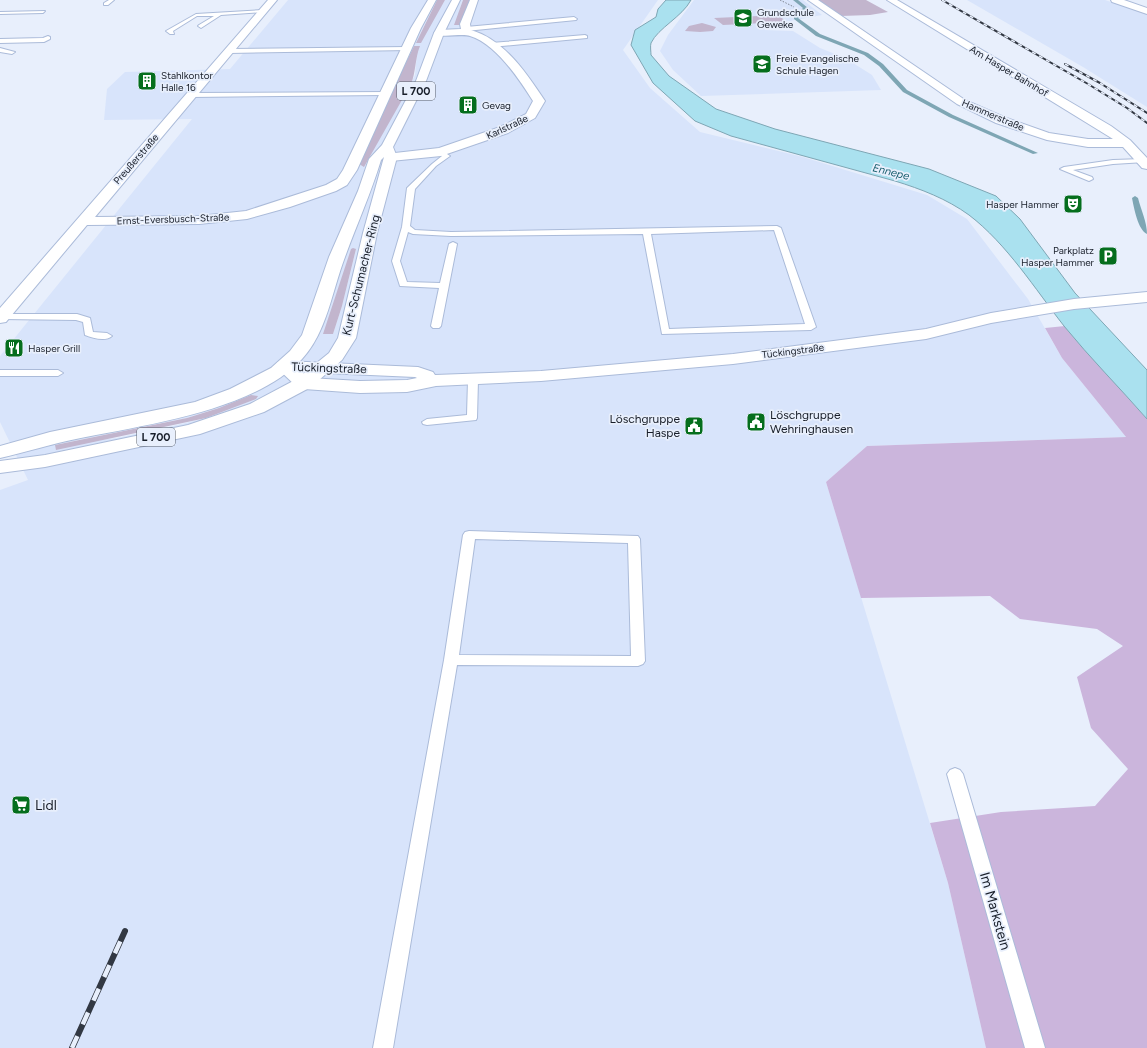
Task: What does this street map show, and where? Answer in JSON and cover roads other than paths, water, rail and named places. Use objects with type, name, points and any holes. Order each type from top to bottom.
[{"type":"street","name":"Preußerstraße","points":[[1,317],[273,0]]},
{"type":"street","name":"Ernst-Eversbusch-Straße","points":[[83,221],[222,218],[247,214],[286,204],[332,188],[342,182],[350,170],[416,28],[432,0]]},
{"type":"street","points":[[467,31],[465,24],[474,0]]},
{"type":"street","name":"Hammerstraße","points":[[812,0],[961,102],[1000,120],[1047,136],[1088,144],[1126,143]]},
{"type":"street","name":"Am Hasper Bahnhof","points":[[891,0],[1107,129],[1126,143]]},
{"type":"street","points":[[1115,0],[1147,11]]},
{"type":"street","name":"L 700","points":[[0,452],[50,438],[201,406],[237,393],[277,372],[296,355],[310,336],[337,257],[365,191],[375,159],[389,152],[421,81],[439,33],[454,3]]},
{"type":"street","name":"Karlstraße","points":[[389,152],[441,152],[504,130],[531,116],[539,101],[519,71],[491,45],[467,31],[439,33]]},
{"type":"street","points":[[1126,143],[1145,163]]},
{"type":"street","name":"Kurt-Schumacher-Ring","points":[[0,467],[45,461],[193,430],[257,408],[304,383],[336,356],[347,338],[389,152]]},
{"type":"street","name":"Tückingstraße","points":[[284,366],[304,383],[360,387],[407,386],[436,380],[473,380],[642,368],[926,334],[991,318],[1074,304],[1147,297]]},
{"type":"street","name":"Tückingstraße","points":[[284,366],[418,372],[436,380]]},
{"type":"lane","points":[[106,4],[112,0]]},
{"type":"lane","points":[[172,33],[169,31],[196,15],[263,11]]},
{"type":"lane","points":[[0,13],[43,12]]},
{"type":"lane","points":[[201,26],[220,14]]},
{"type":"lane","points":[[467,31],[574,19]]},
{"type":"lane","points":[[491,45],[585,36]]},
{"type":"lane","points":[[0,41],[44,40],[48,38]]},
{"type":"lane","points":[[229,50],[407,49]]},
{"type":"lane","points":[[0,50],[12,52]]},
{"type":"lane","points":[[191,95],[386,93]]},
{"type":"lane","points":[[441,152],[447,156],[434,165],[411,188],[406,227],[396,261],[403,284],[444,286]]},
{"type":"lane","points":[[1089,179],[1064,169],[1113,162],[1145,163]]},
{"type":"lane","points":[[406,227],[413,232],[451,234],[647,232],[777,228],[811,327],[665,332],[647,232]]},
{"type":"lane","points":[[436,326],[453,244]]},
{"type":"lane","points":[[1,317],[77,317],[87,320],[88,333],[95,336],[107,336]]},
{"type":"lane","points":[[0,373],[58,373]]},
{"type":"lane","points":[[427,422],[472,418],[473,380]]},
{"type":"lane","points":[[383,1048],[451,660],[469,535],[634,538],[638,661],[451,660]]},
{"type":"lane","name":"Im Markstein","points":[[955,774],[1035,1048]]},
{"type":"water","name":"Ennepe","points":[[666,0],[691,0],[682,12],[654,38],[651,43],[651,55],[669,76],[716,109],[775,129],[929,169],[996,196],[1020,219],[1075,293],[1147,370],[1147,419],[1074,338],[996,239],[961,209],[934,195],[905,184],[731,136],[695,121],[653,83],[631,45],[635,30],[656,17],[658,9]]},
{"type":"waterway","points":[[795,0],[806,8],[795,18],[818,35],[866,54],[881,65],[905,91],[951,116],[1035,153]]},
{"type":"waterway","points":[[1135,198],[1139,216],[1147,232]]},
{"type":"railway","points":[[942,0],[1088,84],[1127,108],[1147,123]]},
{"type":"railway","points":[[1065,64],[1100,83],[1147,113]]},
{"type":"railway","points":[[72,1048],[125,931]]},
{"type":"place","name":"Grundschule Geweke","points":[[743,18]]},
{"type":"place","name":"Freie Evangelische Schule Hagen","points":[[762,64]]},
{"type":"place","name":"Stahlkontor Halle 16","points":[[147,81]]},
{"type":"place","name":"Gevag","points":[[468,105]]},
{"type":"place","name":"Hasper Hammer","points":[[1073,204]]},
{"type":"place","name":"Parkplatz Hasper Hammer","points":[[1108,256]]},
{"type":"place","name":"Hasper Grill","points":[[14,348]]},
{"type":"place","name":"Löschgruppe Wehringhausen","points":[[756,422]]},
{"type":"place","name":"Löschgruppe Haspe","points":[[694,426]]},
{"type":"place","name":"Lidl","points":[[21,805]]}]
